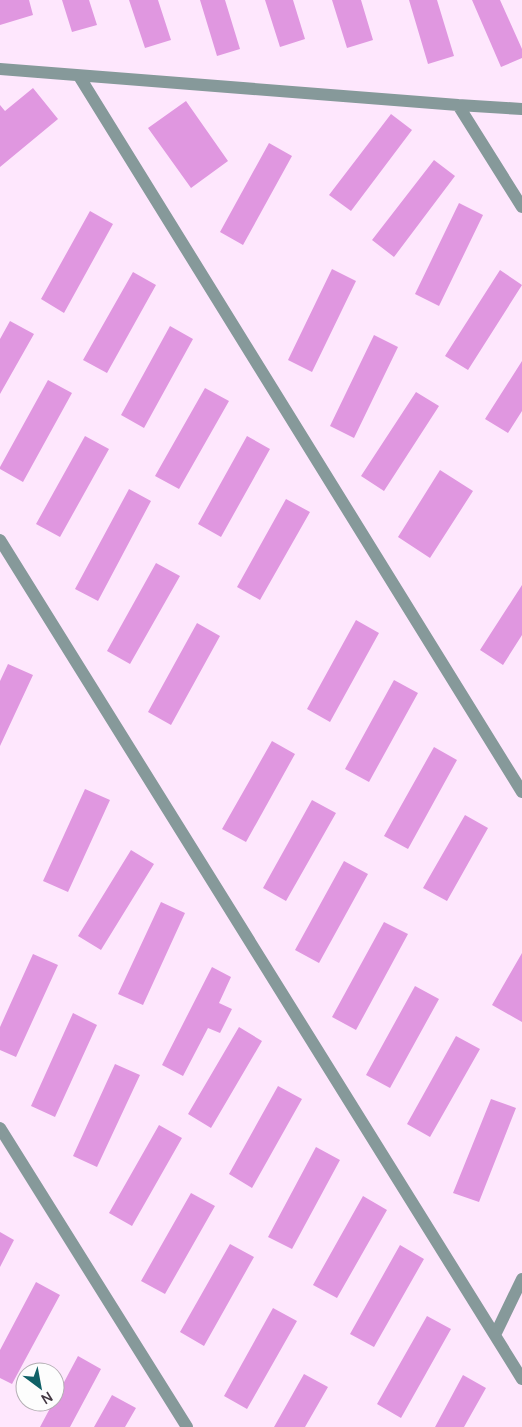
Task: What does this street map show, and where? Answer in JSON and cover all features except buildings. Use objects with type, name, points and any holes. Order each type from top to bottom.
[{"type":"lane","points":[[0,69],[522,109]]},
{"type":"lane","points":[[79,76],[522,792]]},
{"type":"lane","points":[[458,105],[522,207]]},
{"type":"lane","points":[[0,540],[522,1379]]},
{"type":"lane","points":[[0,1128],[187,1427]]},
{"type":"lane","points":[[495,1335],[522,1279]]}]
